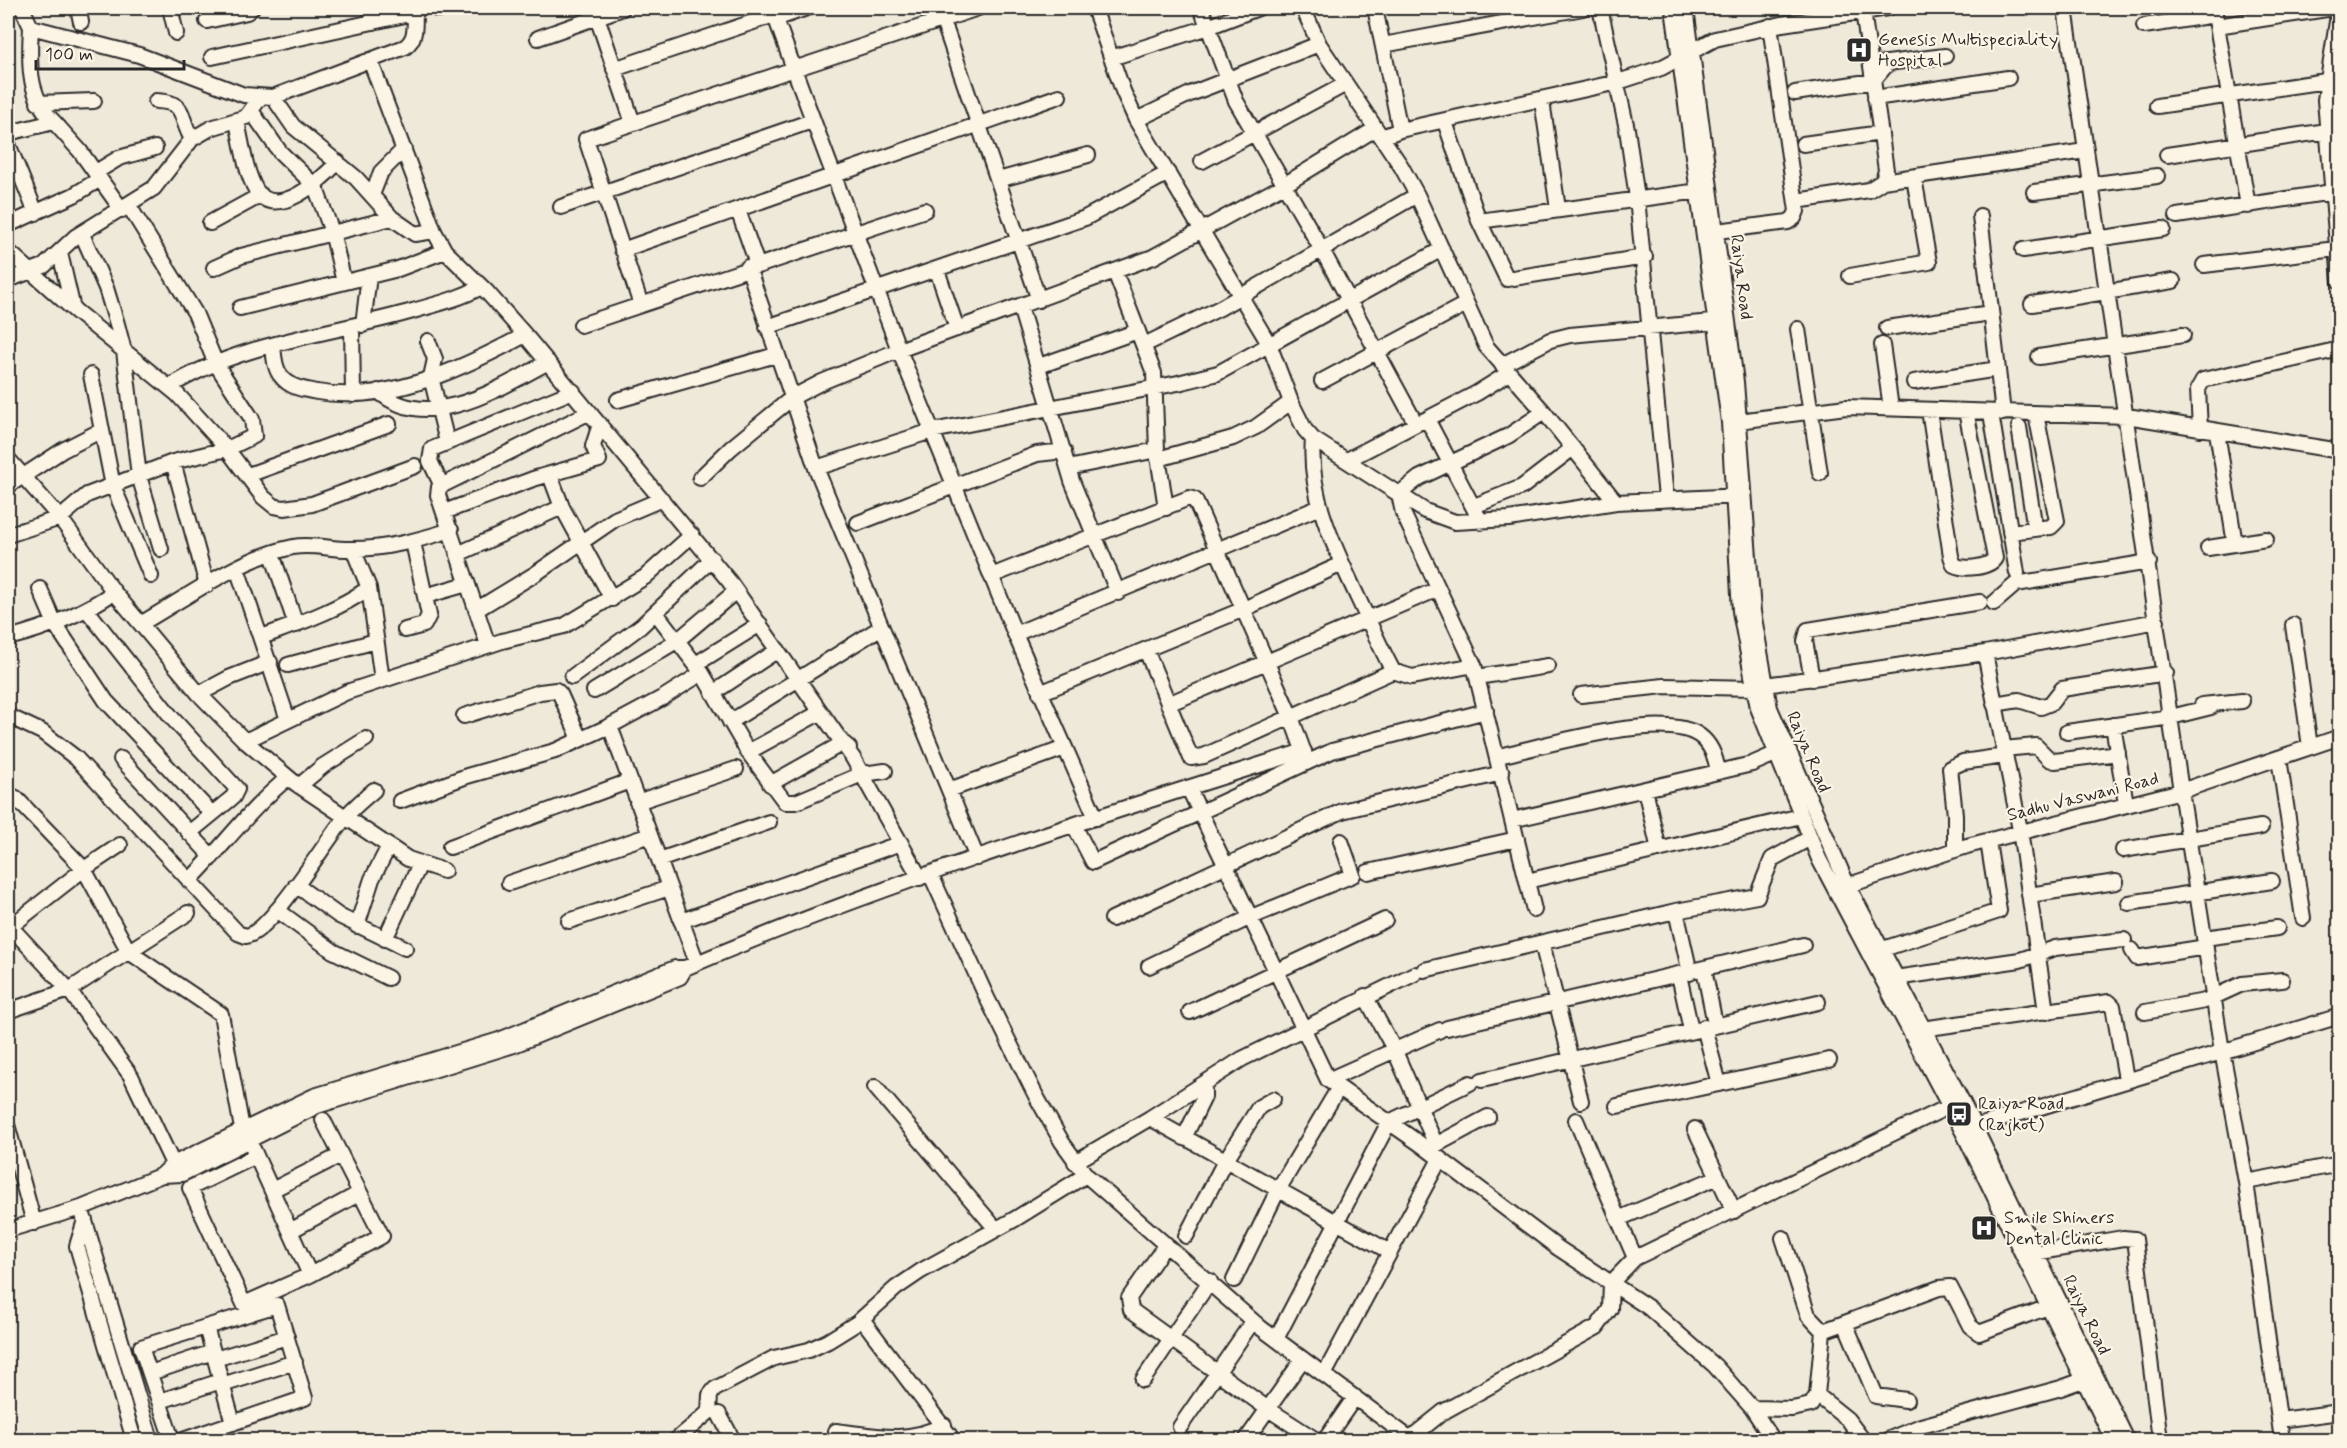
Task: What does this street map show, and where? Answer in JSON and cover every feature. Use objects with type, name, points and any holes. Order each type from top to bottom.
[{"type":"street","points":[[8,535],[60,518],[87,495],[173,462],[247,441],[254,436],[255,429],[252,419],[216,364],[195,313],[125,208],[49,120],[38,103],[32,82],[31,27],[21,8]]},
{"type":"street","points":[[78,8],[81,22]]},
{"type":"street","points":[[170,8],[176,33]]},
{"type":"street","points":[[207,21],[247,12],[252,8]]},
{"type":"street","points":[[370,8],[374,22]]},
{"type":"street","points":[[538,38],[623,8]]},
{"type":"street","points":[[773,11],[781,17],[807,8]]},
{"type":"street","points":[[640,305],[586,139],[978,8]]},
{"type":"street","points":[[1094,8],[1136,120],[1242,295],[1269,344],[1291,402],[1305,430],[1313,439],[1440,519],[1455,522],[1481,522],[1616,502],[1739,496]]},
{"type":"street","points":[[1202,8],[1226,80],[1254,132],[1378,352],[1452,464],[1481,522]]},
{"type":"street","points":[[1112,58],[1258,8]]},
{"type":"street","points":[[1303,8],[1319,44],[1417,195],[1486,346],[1544,412],[1616,502]]},
{"type":"street","points":[[1375,8],[1400,130]]},
{"type":"street","points":[[1383,45],[1583,8]]},
{"type":"street","points":[[1600,8],[1618,82],[1645,256],[1666,498]]},
{"type":"street","name":"Raiya Road","points":[[1673,8],[1687,52],[1717,231],[1722,321]]},
{"type":"street","name":"Raiya Road","points":[[1686,8],[1687,52],[1699,191],[1722,321],[1734,422],[1739,496],[1760,687],[1761,718],[1810,838],[1880,950],[1922,1029],[2029,1254],[2127,1440]]},
{"type":"street","points":[[700,478],[730,448],[793,397],[822,382],[899,350],[1115,272],[1153,256],[1378,133],[1445,122],[1618,82],[1661,68],[1715,39],[1770,26],[1807,13],[1888,8]]},
{"type":"street","points":[[2065,8],[2098,239],[2166,673],[2181,791],[2222,1051],[2246,1182],[2282,1440]]},
{"type":"street","points":[[2144,26],[2215,16],[2333,8]]},
{"type":"street","points":[[2339,8],[2335,52],[2326,81],[2331,192],[2340,282]]},
{"type":"street","points":[[8,280],[44,267],[68,243],[125,208],[162,180],[192,139],[211,128],[237,122],[252,112],[267,97],[412,43],[414,10],[374,22],[212,57]]},
{"type":"street","points":[[1853,10],[1873,81],[1886,170],[1883,181]]},
{"type":"street","points":[[614,69],[773,11]]},
{"type":"street","points":[[773,11],[899,350],[1015,634],[1096,818]]},
{"type":"street","points":[[2215,16],[2248,206]]},
{"type":"street","points":[[597,17],[633,123]]},
{"type":"street","points":[[943,21],[1039,300]]},
{"type":"street","points":[[1717,231],[1788,222],[1794,218],[1797,211],[1770,26]]},
{"type":"street","points":[[31,27],[139,55],[244,94],[267,97],[293,126],[338,162],[392,218],[415,234],[424,235],[434,231]]},
{"type":"street","points":[[1136,120],[1226,80],[1319,44]]},
{"type":"street","points":[[1870,65],[1945,56]]},
{"type":"street","points":[[370,60],[434,231],[445,251],[525,335],[712,559],[821,711],[862,774],[901,843],[926,876],[1036,1096],[1075,1162],[1086,1175],[1210,1281],[1253,1321],[1410,1440],[1443,1412],[1597,1327],[1610,1309],[1611,1283],[1635,1258],[1956,1104]]},
{"type":"street","points":[[1795,93],[1873,81],[1888,63]]},
{"type":"street","points":[[1875,98],[2008,78]]},
{"type":"street","points":[[2157,106],[2326,81]]},
{"type":"street","points":[[1202,162],[1346,84]]},
{"type":"street","points":[[622,250],[1059,96]]},
{"type":"street","points":[[38,103],[94,101]]},
{"type":"street","points":[[156,101],[177,105],[192,139]]},
{"type":"street","points":[[1542,101],[1558,209]]},
{"type":"street","points":[[252,112],[280,152],[315,186],[332,232],[344,282]]},
{"type":"street","points":[[8,133],[49,120]]},
{"type":"street","points":[[561,207],[812,121]]},
{"type":"street","points":[[237,122],[252,180],[266,201],[276,202],[315,186],[338,162]]},
{"type":"street","points":[[1445,122],[1479,221],[1507,279],[1645,256]]},
{"type":"street","points":[[2167,156],[2327,131]]},
{"type":"street","points":[[1803,144],[1881,133]]},
{"type":"street","points":[[8,144],[36,213]]},
{"type":"street","points":[[8,225],[36,213],[98,176],[119,158],[155,148]]},
{"type":"street","points":[[372,195],[381,172],[404,149]]},
{"type":"street","points":[[1803,200],[1869,190],[1883,181],[2085,151]]},
{"type":"street","points":[[998,180],[1088,155]]},
{"type":"street","points":[[767,327],[937,270],[1105,209],[1168,173]]},
{"type":"street","points":[[2034,192],[2157,176]]},
{"type":"street","points":[[1850,276],[1929,262],[1914,178]]},
{"type":"street","points":[[1479,221],[1699,191]]},
{"type":"street","points":[[2177,216],[2331,192]]},
{"type":"street","points":[[210,223],[261,195]]},
{"type":"street","points":[[1144,345],[1242,295],[1417,195]]},
{"type":"street","points":[[738,210],[767,327],[816,468],[880,628],[977,858]]},
{"type":"street","points":[[581,325],[925,210]]},
{"type":"street","points":[[1980,216],[1998,369],[1997,413],[2010,532],[2017,573]]},
{"type":"street","points":[[214,268],[241,256],[392,218]]},
{"type":"street","points":[[2024,250],[2163,229]]},
{"type":"street","points":[[82,234],[106,288],[124,351],[139,476],[161,549]]},
{"type":"street","points":[[2204,265],[2338,246]]},
{"type":"street","points":[[816,468],[932,431],[1218,373],[1442,249]]},
{"type":"street","points":[[8,251],[30,273],[169,387],[227,448],[263,497],[274,506],[297,508],[415,466]]},
{"type":"street","points":[[240,308],[418,263],[445,251]]},
{"type":"street","points":[[60,253],[73,309]]},
{"type":"street","points":[[937,270],[957,329]]},
{"type":"street","points":[[1115,272],[1154,373],[1157,454],[1166,508]]},
{"type":"street","points":[[354,395],[358,326],[369,276]]},
{"type":"street","points":[[2032,304],[2173,281]]},
{"type":"street","points":[[169,387],[202,368],[273,345],[358,326],[448,302],[481,287]]},
{"type":"street","points":[[1322,381],[1466,304]]},
{"type":"street","points":[[1020,307],[1068,468],[1118,593]]},
{"type":"street","points":[[1887,328],[1991,313]]},
{"type":"street","points":[[1347,460],[1477,393],[1535,347],[1560,337],[1596,330],[1722,321]]},
{"type":"street","points":[[1798,330],[1820,473]]},
{"type":"street","points":[[1039,366],[1138,331]]},
{"type":"street","points":[[273,345],[279,374],[288,384],[324,393],[354,395],[431,377],[489,355],[525,335]]},
{"type":"street","points":[[2038,357],[2183,335]]},
{"type":"street","points":[[428,340],[435,359],[431,377],[447,442]]},
{"type":"street","points":[[1882,345],[1891,408]]},
{"type":"street","points":[[2200,429],[2198,389],[2203,380],[2340,349]]},
{"type":"street","points":[[618,400],[776,355]]},
{"type":"street","points":[[378,391],[390,402],[406,408],[439,409],[474,399],[548,362]]},
{"type":"street","points":[[1914,382],[1998,369]]},
{"type":"street","points":[[91,375],[112,486],[151,576]]},
{"type":"street","points":[[441,484],[429,454],[432,449],[573,391]]},
{"type":"street","points":[[1068,468],[1157,454],[1233,438],[1256,427],[1291,402]]},
{"type":"street","points":[[1734,422],[1845,407],[2127,416],[2340,451]]},
{"type":"street","points":[[1929,410],[1951,556],[1954,565],[1960,568],[1987,565],[1995,558],[1966,411]]},
{"type":"street","points":[[488,645],[444,512],[438,491],[441,484],[590,412]]},
{"type":"street","points":[[1399,494],[1419,478],[1508,436],[1544,412]]},
{"type":"street","points":[[2010,532],[2051,527],[2057,521],[2037,414]]},
{"type":"street","points":[[248,475],[389,424]]},
{"type":"street","points":[[444,512],[599,460],[593,446],[600,424]]},
{"type":"street","points":[[2019,427],[2035,530]]},
{"type":"street","points":[[8,486],[63,450],[100,431]]},
{"type":"street","points":[[2217,432],[2235,544]]},
{"type":"street","points":[[1313,439],[1311,462],[1320,507],[1342,564],[1393,671]]},
{"type":"street","points":[[1474,507],[1522,487],[1573,448]]},
{"type":"street","points":[[858,523],[954,484],[1037,454],[1064,451]]},
{"type":"street","points":[[8,459],[24,474],[60,518],[114,592],[199,694],[244,741],[294,782],[389,846],[420,864],[444,871]]},
{"type":"street","points":[[173,462],[207,585]]},
{"type":"street","points":[[550,475],[562,507],[612,599]]},
{"type":"street","points":[[1399,494],[1403,513],[1475,671],[1498,756],[1534,910]]},
{"type":"street","points":[[991,576],[1189,498],[1196,500],[1292,717],[1305,756]]},
{"type":"street","points":[[476,610],[615,519],[662,499]]},
{"type":"street","points":[[458,554],[562,507]]},
{"type":"street","points":[[1015,634],[1218,552],[1320,507]]},
{"type":"street","points":[[142,623],[237,568],[296,546],[353,549],[413,542],[451,530]]},
{"type":"street","points":[[244,741],[347,692],[488,645],[564,626],[645,577],[692,535]]},
{"type":"street","points":[[2208,548],[2266,540]]},
{"type":"street","points":[[405,630],[424,625],[428,621],[413,542]]},
{"type":"street","points":[[353,549],[369,588],[382,680]]},
{"type":"street","points":[[273,554],[296,625]]},
{"type":"street","points":[[572,677],[656,613],[712,559]]},
{"type":"street","points":[[1812,679],[1805,641],[1808,630],[1987,603],[2016,584],[2149,562]]},
{"type":"street","points":[[1040,693],[1244,609],[1342,564]]},
{"type":"street","points":[[237,568],[288,720]]},
{"type":"street","points":[[425,596],[467,584]]},
{"type":"street","points":[[262,637],[349,602],[369,588]]},
{"type":"street","points":[[40,589],[55,624],[106,701],[212,814]]},
{"type":"street","points":[[1168,704],[1267,664],[1438,589]]},
{"type":"street","points":[[594,691],[678,640],[736,591]]},
{"type":"street","points":[[8,638],[55,624],[87,610],[114,592]]},
{"type":"street","points":[[87,610],[172,719],[237,789],[233,797],[189,833]]},
{"type":"street","points":[[656,613],[699,668],[748,752],[785,802],[791,804],[862,774],[885,771]]},
{"type":"street","points":[[1581,695],[1664,686],[1760,687],[1985,653],[2157,621]]},
{"type":"street","points":[[400,801],[466,776],[555,751],[610,726],[664,697],[699,668],[760,624]]},
{"type":"street","points":[[2293,625],[2310,747]]},
{"type":"street","points":[[730,722],[880,628]]},
{"type":"street","points":[[288,665],[376,641]]},
{"type":"street","points":[[713,693],[778,650]]},
{"type":"street","points":[[1146,650],[1191,758],[1204,756],[1393,671],[1412,677],[1548,666]]},
{"type":"street","points":[[1985,653],[2020,830],[2046,1012]]},
{"type":"street","points":[[199,694],[229,678],[270,662]]},
{"type":"street","points":[[1994,704],[2019,700],[2041,707],[2051,703],[2062,689],[2166,673]]},
{"type":"street","name":"Raiya Road","points":[[1760,687],[1841,888],[1956,1104],[1975,1127],[2029,1254],[2048,1307],[2113,1440]]},
{"type":"street","points":[[464,716],[540,692],[556,690],[560,694],[580,739]]},
{"type":"street","points":[[2067,732],[2242,701]]},
{"type":"street","points":[[2171,713],[2211,707]]},
{"type":"street","points":[[748,752],[821,711]]},
{"type":"street","points":[[8,1230],[34,1222],[83,1214],[162,1175],[173,1164],[245,1134],[338,1086],[500,1040],[665,972],[691,966],[787,926],[977,858],[1189,789],[1305,756],[1486,711]]},
{"type":"street","points":[[8,716],[42,732],[76,758],[238,933],[250,939],[277,910],[345,817],[374,790]]},
{"type":"street","points":[[1498,756],[1635,727],[1660,725],[1698,735],[1715,756],[1719,772]]},
{"type":"street","points":[[2114,725],[2126,804]]},
{"type":"street","points":[[610,726],[681,921],[691,966]]},
{"type":"street","name":"Sadhu Vaswani Road","points":[[1841,888],[1954,849],[2020,830],[2181,791],[2340,737]]},
{"type":"street","points":[[189,881],[249,812],[366,739]]},
{"type":"street","points":[[843,743],[858,752]]},
{"type":"street","points":[[770,784],[843,743]]},
{"type":"street","points":[[1954,849],[1955,815],[1950,768],[1963,762],[2036,746],[2049,759],[2055,761],[2118,753]]},
{"type":"street","points":[[949,790],[1065,748]]},
{"type":"street","points":[[1512,820],[1752,764],[1775,754]]},
{"type":"street","points":[[1074,825],[1094,862],[1201,814],[1305,756]]},
{"type":"street","points":[[2279,758],[2303,918]]},
{"type":"street","points":[[121,759],[212,857]]},
{"type":"street","points":[[638,802],[736,769]]},
{"type":"street","points":[[1112,919],[1342,811],[1502,773]]},
{"type":"street","points":[[450,847],[630,781]]},
{"type":"street","points":[[1189,789],[1302,1028],[1333,1084],[1434,1151],[1558,1248],[1649,1308],[1715,1366],[1752,1408],[1773,1440]]},
{"type":"street","points":[[1645,789],[1659,850]]},
{"type":"street","points":[[8,794],[16,798],[84,869],[129,952],[221,1014],[245,1134],[310,1275]]},
{"type":"street","points":[[1527,881],[1801,816]]},
{"type":"street","points":[[659,860],[769,822]]},
{"type":"street","points":[[2123,850],[2261,827]]},
{"type":"street","points":[[509,883],[650,835]]},
{"type":"street","points":[[1075,1162],[1302,1028],[1419,972],[1676,911],[1757,896],[1772,859],[1810,838]]},
{"type":"street","points":[[1368,872],[1517,839]]},
{"type":"street","points":[[1149,966],[1249,918],[1353,875],[1341,841]]},
{"type":"street","points":[[681,921],[901,843]]},
{"type":"street","points":[[120,846],[84,869],[9,925],[69,990],[131,1076],[173,1164]]},
{"type":"street","points":[[357,926],[372,879],[389,846]]},
{"type":"street","points":[[1880,950],[1999,911],[1989,848]]},
{"type":"street","points":[[385,939],[420,864]]},
{"type":"street","points":[[2129,903],[2272,881]]},
{"type":"street","points":[[2029,895],[2116,882]]},
{"type":"street","points":[[296,885],[357,926],[405,948]]},
{"type":"street","points":[[568,921],[669,888]]},
{"type":"street","points":[[277,910],[333,951],[388,978]]},
{"type":"street","points":[[1676,911],[1719,1084]]},
{"type":"street","points":[[8,1011],[69,990],[188,913]]},
{"type":"street","points":[[1190,1012],[1385,920]]},
{"type":"street","points":[[1895,978],[2020,960],[2055,948],[2128,945],[2137,958],[2277,928]]},
{"type":"street","points":[[1542,943],[1581,1101]]},
{"type":"street","points":[[1233,1280],[1333,1084],[1394,1049],[1443,1029],[1556,1005],[1803,945]]},
{"type":"street","points":[[1691,972],[1704,1027]]},
{"type":"street","points":[[2145,1012],[2214,998],[2242,984],[2282,980]]},
{"type":"street","points":[[1365,996],[1394,1049],[1420,1107],[1434,1151]]},
{"type":"street","points":[[1275,1339],[1389,1122],[1476,1081],[1818,1002]]},
{"type":"street","points":[[1922,1029],[2109,1002],[2113,1006],[2126,1079]]},
{"type":"street","points":[[1975,1127],[2126,1079],[2340,1016]]},
{"type":"street","points":[[1617,1106],[1829,1060]]},
{"type":"street","points":[[1184,1138],[1204,1097],[1204,1084]]},
{"type":"street","points":[[875,1087],[996,1229]]},
{"type":"street","points":[[1186,1236],[1225,1161],[1259,1107],[1273,1099]]},
{"type":"street","points":[[1324,1374],[1390,1252],[1434,1151],[1488,1117]]},
{"type":"street","points":[[1150,1118],[1390,1252]]},
{"type":"street","points":[[1576,1119],[1635,1258]]},
{"type":"street","points":[[256,1156],[190,1188],[244,1304],[310,1275],[382,1236],[323,1120]]},
{"type":"street","points":[[8,1128],[12,1168],[34,1222]]},
{"type":"street","points":[[1695,1129],[1734,1211]]},
{"type":"street","points":[[162,1175],[182,1174],[245,1134]]},
{"type":"street","points":[[272,1190],[341,1155]]},
{"type":"street","points":[[205,1161],[212,1177]]},
{"type":"street","points":[[2246,1182],[2340,1164]]},
{"type":"street","points":[[676,1440],[709,1412],[710,1395],[715,1389],[774,1358],[809,1350],[828,1341],[862,1319],[896,1288],[921,1271],[1086,1175]]},
{"type":"street","points":[[1618,1219],[1718,1177]]},
{"type":"street","points":[[290,1231],[360,1193]]},
{"type":"street","points":[[83,1214],[151,1440]]},
{"type":"street","points":[[83,1214],[77,1246],[134,1440]]},
{"type":"street","points":[[1752,1408],[1803,1408],[1811,1405],[1817,1395],[1823,1331],[1808,1315],[1783,1238]]},
{"type":"street","points":[[2029,1254],[2123,1238],[2135,1239],[2160,1440]]},
{"type":"street","points":[[1166,1244],[1129,1298],[1129,1304],[1136,1315],[1268,1409],[1316,1440]]},
{"type":"street","points":[[1143,1380],[1210,1281]]},
{"type":"street","points":[[1823,1331],[1944,1286],[1950,1287],[1970,1326],[1979,1333],[2048,1307]]},
{"type":"street","points":[[172,1440],[141,1347],[277,1305],[305,1398],[183,1440]]},
{"type":"street","points":[[862,1319],[944,1425],[953,1440]]},
{"type":"street","points":[[1180,1427],[1253,1321]]},
{"type":"street","points":[[1845,1323],[1870,1389],[1876,1396],[1906,1400]]},
{"type":"street","points":[[206,1327],[233,1423]]},
{"type":"street","points":[[122,1399],[155,1388],[214,1355],[287,1337]]},
{"type":"street","points":[[107,1349],[123,1344]]},
{"type":"street","points":[[1246,1440],[1303,1359]]},
{"type":"street","points":[[155,1388],[222,1383],[295,1362]]},
{"type":"street","points":[[1887,1440],[1921,1426],[2083,1380]]},
{"type":"street","points":[[1817,1395],[1847,1419],[1863,1440]]},
{"type":"street","points":[[1326,1440],[1355,1397]]},
{"type":"street","points":[[2279,1420],[2340,1412]]},
{"type":"street","points":[[719,1414],[733,1440]]},
{"type":"street","points":[[836,1431],[901,1438],[925,1435],[944,1425]]},
{"type":"place","name":"Genesis Multispeciality Hospital","points":[[1859,50]]},
{"type":"place","name":"Raiya Road (Rajkot)","points":[[1959,1114]]},
{"type":"place","name":"Smile Shiners Dental Clinic","points":[[1984,1228]]}]
